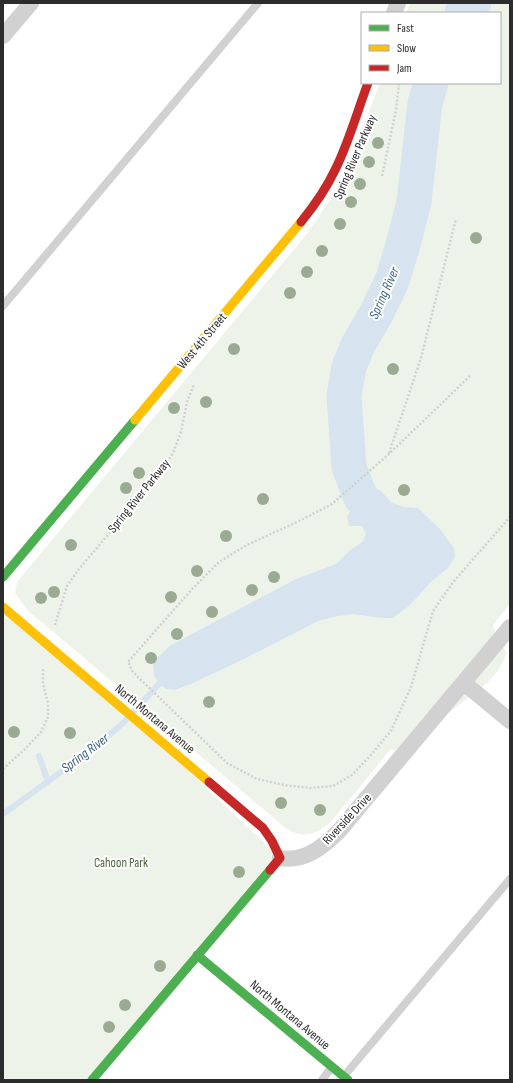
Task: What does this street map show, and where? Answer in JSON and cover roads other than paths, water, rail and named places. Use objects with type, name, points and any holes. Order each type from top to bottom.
[{"type":"street","points":[[3,36],[31,3]]},
{"type":"street","name":"West 4th Street","points":[[3,578],[300,224],[335,169],[368,84]]},
{"type":"street","name":"North Montana Avenue","points":[[3,607],[262,827],[270,836],[280,858]]},
{"type":"street","name":"Riverside Drive","points":[[280,858],[289,860],[300,858],[312,853],[339,831],[510,627]]},
{"type":"street","points":[[464,682],[510,721]]},
{"type":"street","points":[[92,1080],[280,858]]},
{"type":"street","name":"North Montana Avenue","points":[[197,955],[346,1078]]},
{"type":"lane","points":[[3,306],[258,3]]},
{"type":"lane","points":[[346,1078],[510,879]]},
{"type":"lane","points":[[322,1080],[332,1067]]},
{"type":"waterway","name":"Spring River","points":[[463,12],[474,3]]},
{"type":"waterway","name":"Spring River","points":[[361,498],[349,467],[344,396],[349,367],[358,345],[376,314],[392,281],[403,245],[414,202],[425,103],[431,84]]},
{"type":"waterway","name":"Spring River","points":[[3,814],[94,748],[122,724],[159,684]]},
{"type":"waterway","points":[[39,756],[48,782]]},
{"type":"park label","name":"Cahoon Park","points":[[121,863]]}]
